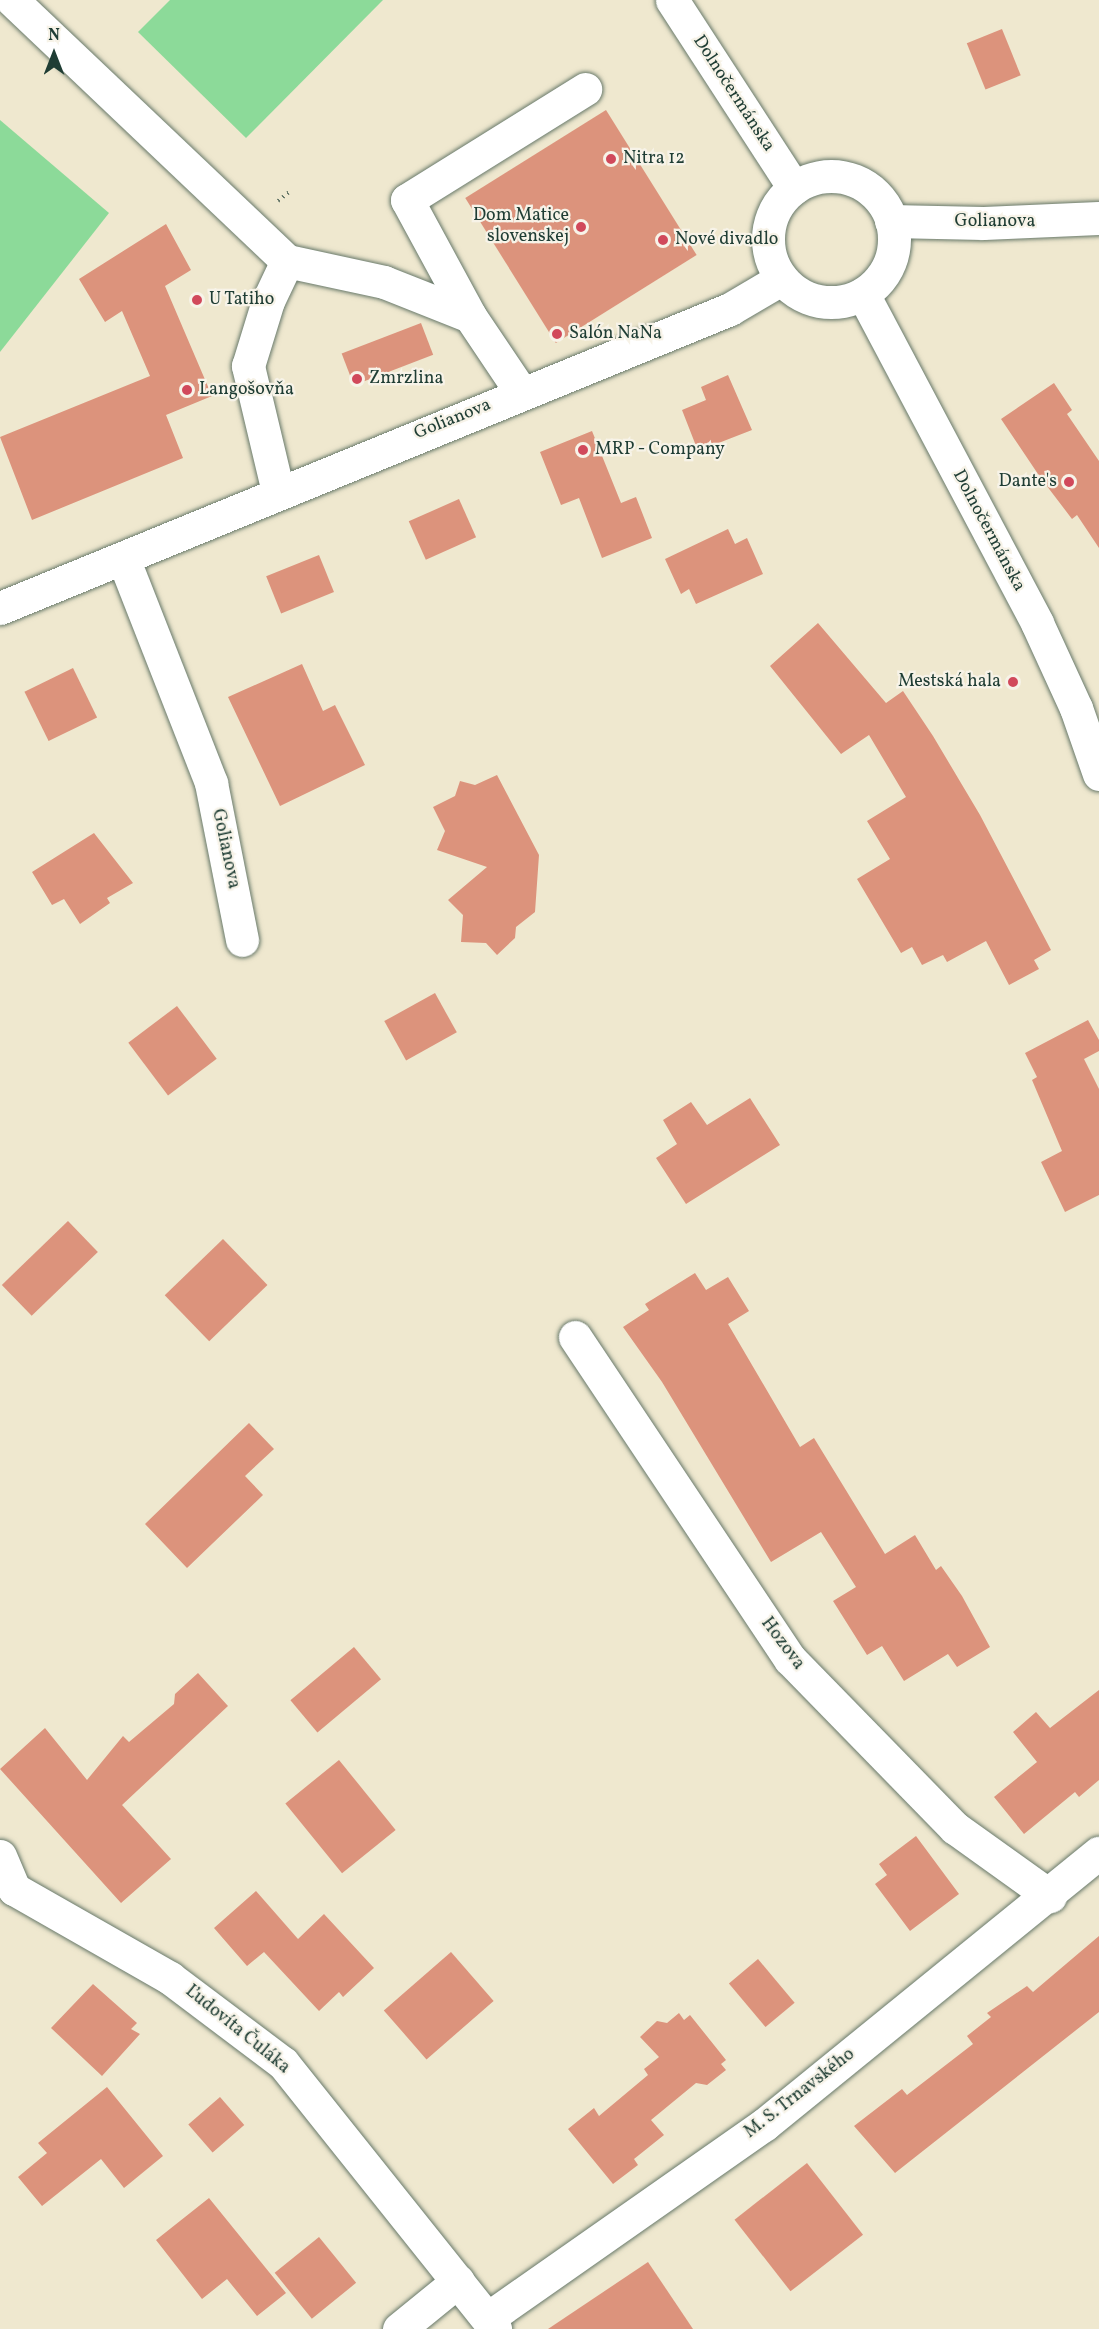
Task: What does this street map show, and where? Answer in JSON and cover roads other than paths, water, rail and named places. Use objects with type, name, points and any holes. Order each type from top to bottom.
[{"type":"street","points":[[12,0],[287,261],[384,282],[470,316]]},
{"type":"street","name":"Dolnočermánska","points":[[672,0],[794,188]]},
{"type":"street","points":[[521,392],[470,316],[407,200],[585,89]]},
{"type":"street","points":[[817,178],[848,178],[875,194],[891,221],[894,241],[889,264],[881,278],[863,294],[842,302],[819,301],[798,293],[781,279],[769,252],[768,231],[778,204],[794,188],[817,178]]},
{"type":"street","name":"Golianova","points":[[891,221],[983,223],[1099,218]]},
{"type":"street","points":[[278,492],[248,366],[268,301],[287,261]]},
{"type":"street","name":"Golianova","points":[[0,608],[521,392],[730,309],[781,279]]},
{"type":"street","name":"Dolnočermánska","points":[[863,294],[1037,623],[1077,708],[1099,774]]},
{"type":"street","name":"Golianova","points":[[123,558],[211,783],[242,940]]},
{"type":"street","name":"Hozova","points":[[575,1337],[790,1659],[955,1828],[1050,1896]]},
{"type":"street","name":"M. S. Trnavského","points":[[491,2324],[765,2124],[1050,1896],[1099,1853]]},
{"type":"street","name":"Ľudovíta Čuláka","points":[[0,1856],[14,1888],[170,1978],[283,2063],[491,2324]]},
{"type":"street","points":[[399,2329],[458,2281]]},
{"type":"place","name":"Nitra 12","points":[[611,159]]},
{"type":"place","name":"Dom Matice slovenskej","points":[[581,227]]},
{"type":"place","name":"Nové divadlo","points":[[663,240]]},
{"type":"place","name":"U Tatiho","points":[[197,300]]},
{"type":"place","name":"Salón NaNa","points":[[557,334]]},
{"type":"place","name":"Zmrzlina","points":[[357,379]]},
{"type":"place","name":"Langošovňa","points":[[187,390]]},
{"type":"place","name":"MRP - Company","points":[[583,450]]},
{"type":"place","name":"Dante's","points":[[1069,482]]},
{"type":"place","name":"Mestská hala","points":[[1013,682]]}]
